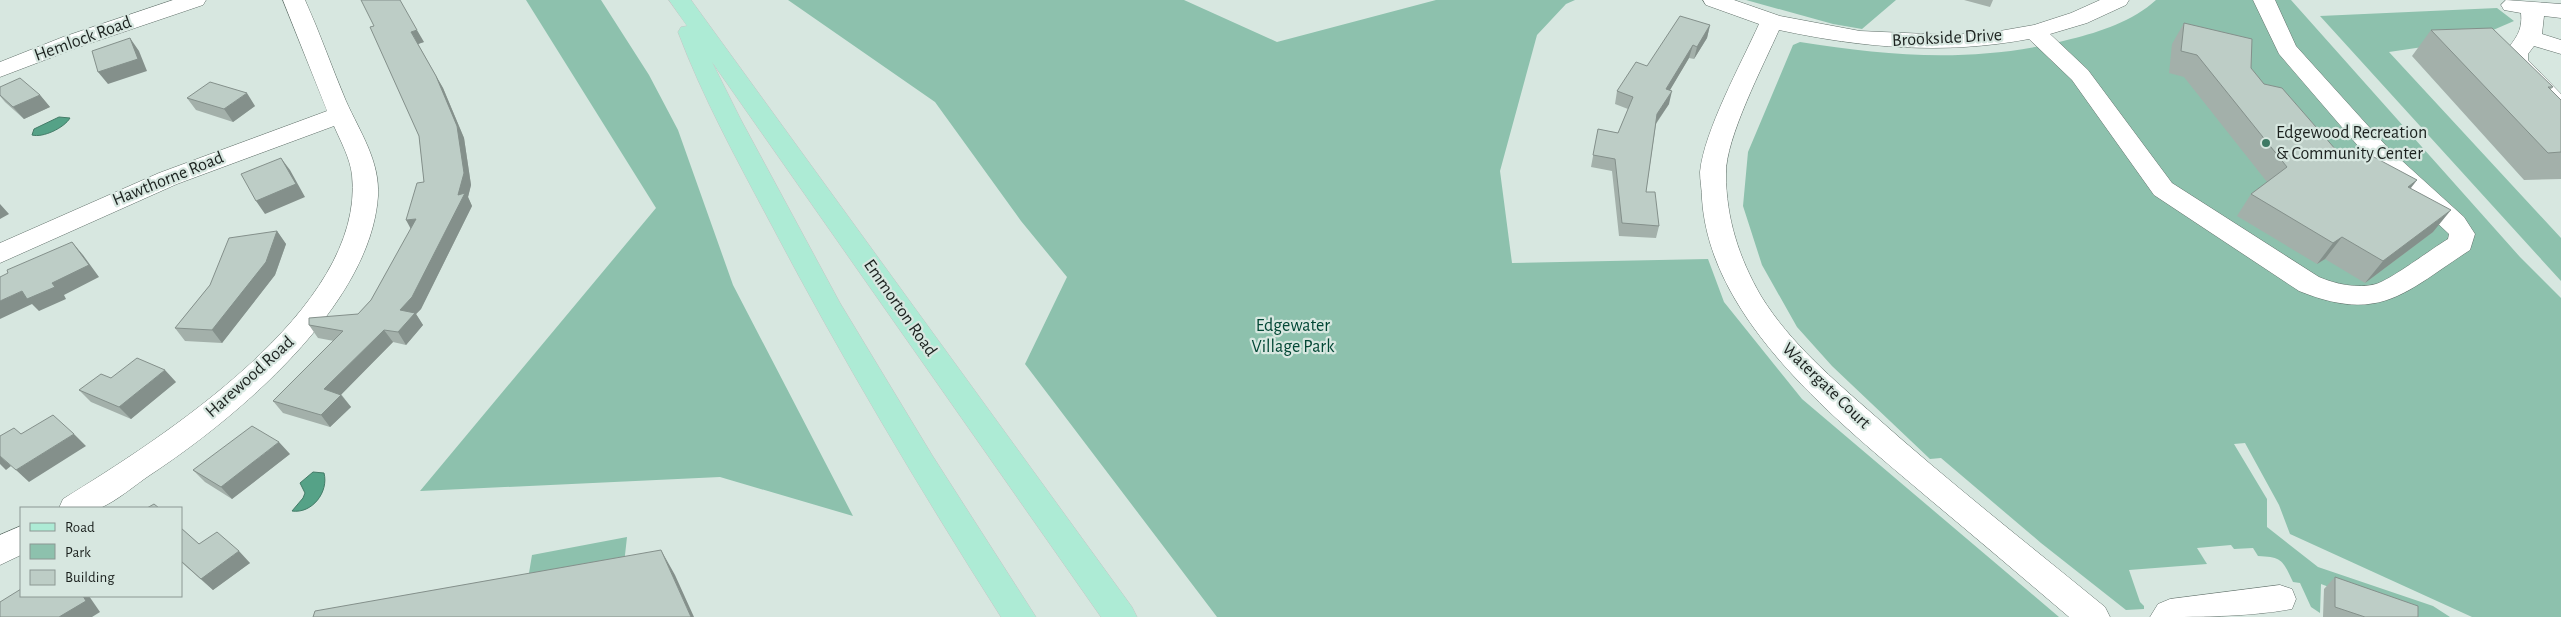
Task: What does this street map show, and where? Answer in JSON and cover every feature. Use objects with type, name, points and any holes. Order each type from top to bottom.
[{"type":"main road","name":"Emmorton Road","points":[[679,0],[695,49],[820,294],[941,498],[1019,617]]},
{"type":"main road","name":"Emmorton Road","points":[[679,0],[1120,617]]},
{"type":"street","name":"Hemlock Road","points":[[0,70],[71,42],[195,0]]},
{"type":"street","name":"Harewood Road","points":[[76,507],[127,475],[229,401],[270,364],[300,331],[322,301],[343,267],[358,232],[363,207],[365,184],[361,156],[341,115],[294,0]]},
{"type":"street","name":"Brookside Drive","points":[[1714,0],[1772,21],[1832,35],[1899,42],[1961,41],[2034,32],[2092,14],[2118,0]]},
{"type":"street","points":[[2034,32],[2080,75],[2163,189],[2309,284],[2329,292],[2349,295],[2370,295],[2385,292],[2462,243],[2462,234],[2455,223],[2380,155],[2287,48],[2278,35],[2273,12],[2264,0]]},
{"type":"street","points":[[2531,38],[2522,6],[2561,11]]},
{"type":"street","name":"Watergate Court","points":[[1772,21],[1724,132],[1713,172],[1716,213],[1726,253],[1751,302],[1785,349],[1823,387],[1894,451],[2093,617]]},
{"type":"street","points":[[2531,38],[2561,47]]},
{"type":"street","points":[[2531,38],[2516,53],[2517,62],[2561,108]]},
{"type":"street","name":"Hawthorne Road","points":[[0,254],[102,206],[176,175],[341,115]]},
{"type":"street","points":[[0,551],[20,540]]},
{"type":"street","points":[[2167,617],[2170,614],[2280,599]]},
{"type":"green space","points":[[526,0],[601,0],[649,75],[678,130],[733,285],[853,516],[720,477],[420,491],[656,208]]},
{"type":"green space","name":"Edgewater Village Park","points":[[788,0],[1184,0],[1277,42],[1436,0],[1575,0],[1566,4],[1537,35],[1500,171],[1512,263],[1708,259],[1724,302],[1802,399],[2059,617],[1217,617],[1025,364],[1067,277],[1021,221],[935,102]]},
{"type":"green space","points":[[1746,0],[1896,0],[1862,29],[1833,24]]},
{"type":"green space","points":[[2156,0],[2291,0],[2520,257],[2561,298],[2561,617],[2472,617],[2290,534],[2279,505],[2245,443],[2234,444],[2267,499],[2267,527],[2318,567],[2433,606],[2450,617],[2408,617],[2321,584],[2320,613],[2311,607],[2300,583],[2293,582],[2287,569],[2281,562],[2277,559],[2258,556],[2253,548],[2234,549],[2231,545],[2197,548],[2207,564],[2129,570],[2144,609],[2126,610],[2041,543],[1941,458],[1930,459],[1832,366],[1797,327],[1762,265],[1743,206],[1748,152],[1793,45],[1800,42],[1902,54],[1936,55],[2003,52],[2037,47],[2105,29],[2127,20]]},
{"type":"green space","points":[[2497,8],[2514,21],[2470,40],[2389,52],[2561,238],[2561,281],[2320,16]]},
{"type":"green space","points":[[627,537],[623,573],[526,591],[532,555]]},
{"type":"shaded area","points":[[59,117],[70,118],[53,131],[37,136],[32,135],[34,129]]},
{"type":"shaded area","points":[[313,472],[324,473],[324,487],[321,494],[306,509],[292,511],[305,493],[300,483]]},
{"type":"building","points":[[361,0],[400,0],[417,30],[411,32],[436,76],[457,126],[464,173],[458,195],[465,193],[412,297],[400,310],[415,313],[398,332],[384,330],[324,389],[341,395],[321,415],[273,401],[343,331],[309,325],[309,318],[358,314],[371,300],[416,219],[406,220],[417,183],[424,182],[419,136],[370,27],[374,26]]},
{"type":"building","points":[[1680,16],[1710,25],[1697,47],[1693,45],[1666,89],[1672,91],[1657,114],[1646,192],[1655,192],[1659,226],[1622,223],[1615,159],[1593,155],[1598,129],[1618,133],[1633,97],[1617,91],[1636,62],[1647,66]]},
{"type":"building","points":[[2184,23],[2252,39],[2251,68],[2264,84],[2282,88],[2343,158],[2357,148],[2417,180],[2408,187],[2451,210],[2383,261],[2342,237],[2333,243],[2251,194],[2287,167],[2197,55],[2181,51]]},
{"type":"building","points":[[2492,28],[2553,87],[2548,87],[2561,100],[2561,152],[2548,153],[2431,30]]},
{"type":"building","points":[[130,38],[138,59],[98,72],[92,51]]},
{"type":"building","points":[[20,78],[40,95],[13,107],[0,95],[0,87]]},
{"type":"building","points":[[210,82],[247,93],[224,109],[187,98]]},
{"type":"building","points":[[281,158],[296,184],[256,201],[241,174]]},
{"type":"building","points":[[277,231],[266,262],[212,330],[175,328],[210,285],[229,238]]},
{"type":"building","points":[[72,242],[89,265],[52,283],[55,287],[27,299],[22,291],[0,301],[0,277],[8,273],[7,270]]},
{"type":"building","points":[[137,358],[165,370],[119,407],[79,390],[101,374],[111,378]]},
{"type":"building","points":[[53,415],[74,434],[16,470],[0,456],[0,436],[14,428],[21,434]]},
{"type":"building","points":[[252,426],[279,442],[221,487],[193,470]]},
{"type":"building","points":[[182,529],[199,544],[217,532],[239,551],[201,579],[182,562]]},
{"type":"building","points":[[661,550],[691,617],[313,617],[315,611]]},
{"type":"building","points":[[2335,577],[2418,606],[2418,617],[2365,617],[2335,607]]},
{"type":"building","points":[[20,590],[20,597],[84,597],[86,601],[59,617],[0,617],[0,602]]},
{"type":"place","name":"Edgewood Recreation & Community Center","points":[[2266,143]]}]
